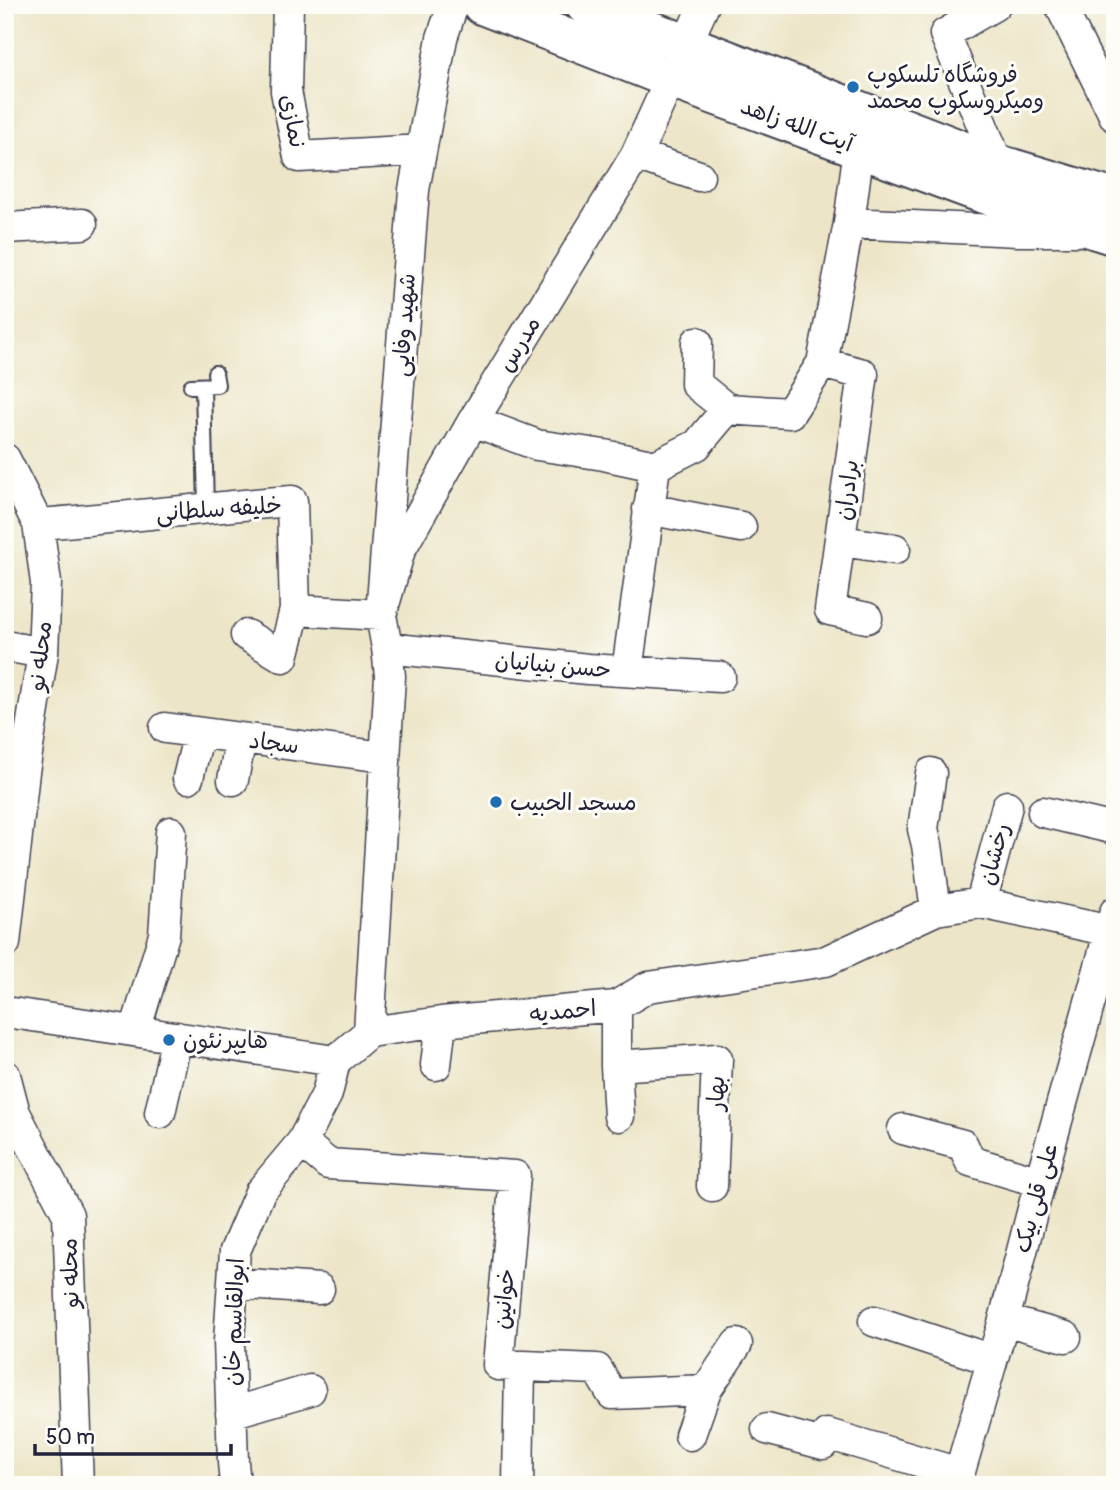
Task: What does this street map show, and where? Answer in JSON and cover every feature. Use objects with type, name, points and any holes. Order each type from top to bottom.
[{"type":"main road","name":"آیت الله زاهد","points":[[482,5],[671,79],[978,192],[1105,234]]},
{"type":"main road","name":"آیت الله زاهد","points":[[585,5],[998,164],[1115,198]]},
{"type":"street","name":"نمازی","points":[[288,5],[286,91],[299,158],[421,150]]},
{"type":"street","name":"شهید وفایی","points":[[387,648],[381,615],[414,190],[442,38],[453,5]]},
{"type":"street","name":"مدرس","points":[[381,615],[400,550],[473,421],[636,155],[704,5]]},
{"type":"street","points":[[995,5],[945,34],[998,164]]},
{"type":"street","points":[[1060,5],[1115,117]]},
{"type":"street","points":[[697,342],[696,384],[727,409],[790,413],[822,363],[849,223],[859,148]]},
{"type":"street","points":[[636,155],[699,176]]},
{"type":"street","points":[[849,223],[1105,234]]},
{"type":"street","points":[[5,228],[82,224]]},
{"type":"street","name":"برادران","points":[[822,363],[863,374],[830,610],[867,618]]},
{"type":"street","points":[[473,421],[537,445],[655,466],[697,445],[727,409]]},
{"type":"street","name":"محله نو","points":[[5,459],[37,524],[46,583],[43,653],[11,846],[5,943]]},
{"type":"street","points":[[627,671],[655,466]]},
{"type":"street","name":"خلیفه سلطانی","points":[[37,524],[292,501],[295,610]]},
{"type":"street","points":[[648,509],[741,527]]},
{"type":"street","points":[[841,541],[895,549]]},
{"type":"street","points":[[246,635],[283,657],[295,610],[381,615]]},
{"type":"street","points":[[5,646],[43,653]]},
{"type":"street","points":[[5,1012],[335,1061],[369,1032],[390,677],[387,648]]},
{"type":"street","name":"حسن بنیانیان","points":[[387,648],[588,669],[720,677]]},
{"type":"street","name":"سجاد","points":[[165,728],[384,757]]},
{"type":"street","points":[[188,778],[199,733]]},
{"type":"street","points":[[233,780],[241,738]]},
{"type":"street","points":[[931,773],[923,829],[936,910]]},
{"type":"street","name":"رخشان","points":[[981,903],[1007,806]]},
{"type":"street","points":[[1043,812],[1115,829]]},
{"type":"street","points":[[135,1031],[164,935],[171,832]]},
{"type":"street","name":"احمدیه","points":[[369,1032],[441,1022],[616,1006],[648,987],[826,961],[936,910],[981,903],[1113,925]]},
{"type":"street","name":"علی قلی بیک","points":[[958,1479],[1113,925]]},
{"type":"street","points":[[616,1006],[619,1116]]},
{"type":"street","points":[[436,1065],[441,1022]]},
{"type":"street","points":[[160,1113],[177,1037]]},
{"type":"street","name":"بهار","points":[[616,1066],[717,1059],[712,1186]]},
{"type":"street","name":"ابوالقاسم خان","points":[[235,1485],[229,1341],[235,1251],[260,1192],[302,1142],[327,1094],[335,1061]]},
{"type":"street","name":"محله نو","points":[[5,1077],[15,1113],[68,1215],[78,1485]]},
{"type":"street","points":[[903,1129],[963,1145],[970,1161],[1040,1182]]},
{"type":"street","name":"خوانین","points":[[302,1142],[328,1164],[515,1176],[498,1365],[520,1366]]},
{"type":"street","points":[[233,1283],[319,1289]]},
{"type":"street","points":[[1004,1320],[1066,1337]]},
{"type":"street","points":[[874,1321],[992,1360]]},
{"type":"street","points":[[690,1435],[706,1390],[737,1344]]},
{"type":"street","points":[[518,1485],[520,1366],[597,1369],[612,1394],[706,1390]]},
{"type":"street","points":[[231,1413],[310,1390]]},
{"type":"street","points":[[767,1429],[823,1444],[827,1434],[958,1479]]},
{"type":"lane","points":[[206,507],[197,386],[216,385],[215,373]]},
{"type":"place","name":"فروشگاه تلسکوپ ومیکروسکوپ محمد","points":[[853,87]]},
{"type":"place","name":"مسجد الحبیب","points":[[496,802]]},
{"type":"place","name":"هایپرنئون","points":[[169,1040]]}]
